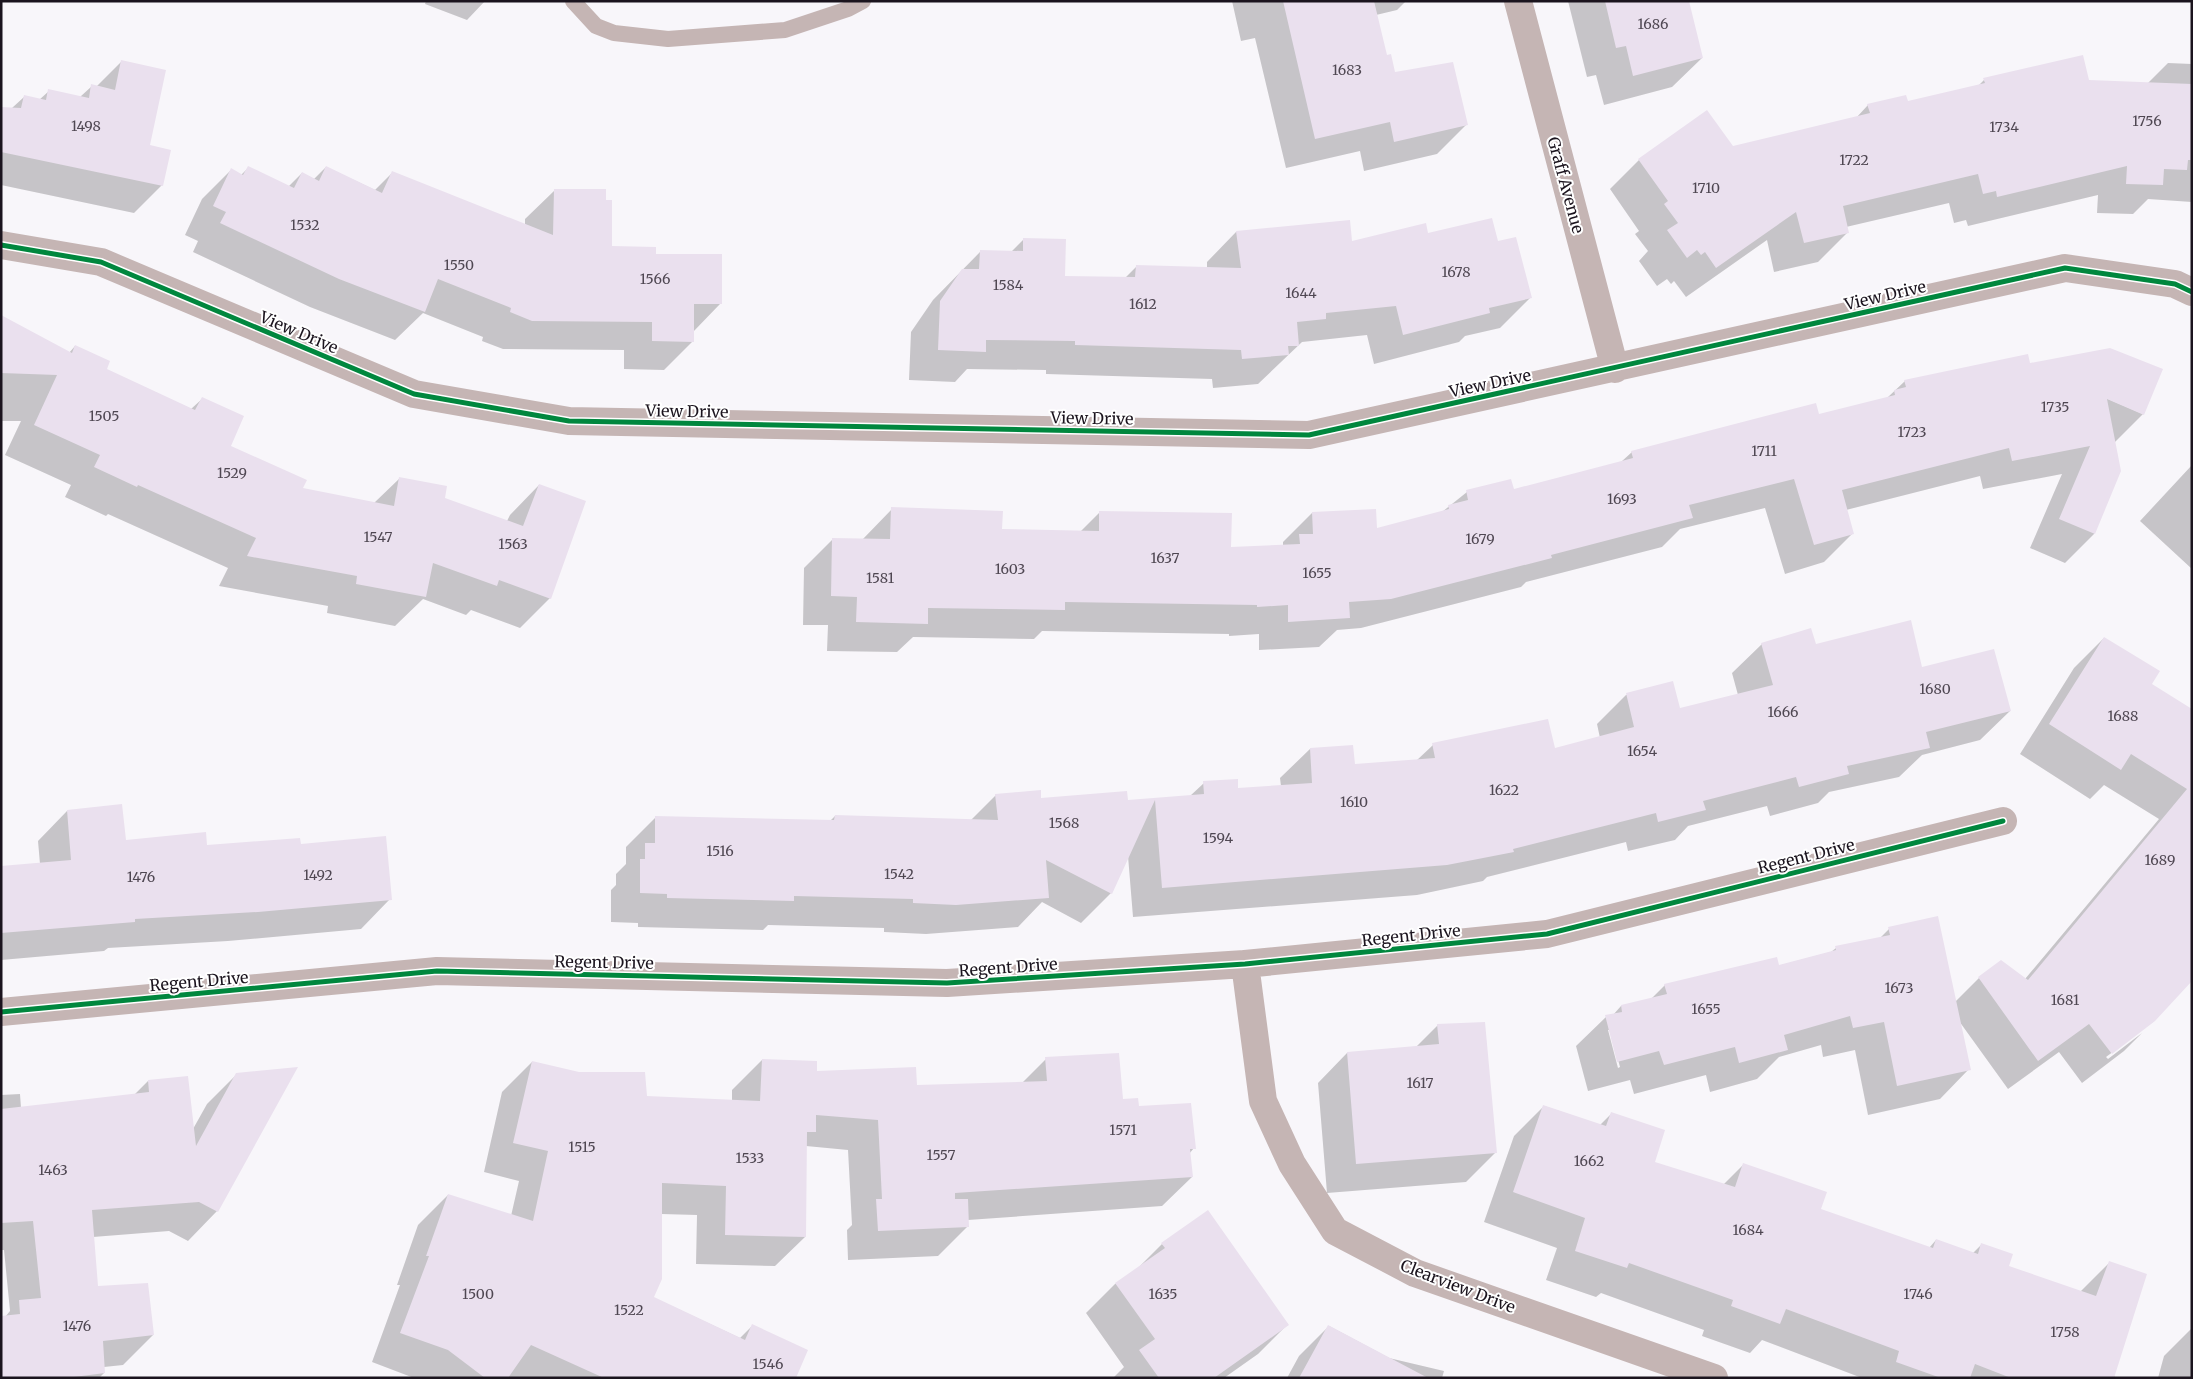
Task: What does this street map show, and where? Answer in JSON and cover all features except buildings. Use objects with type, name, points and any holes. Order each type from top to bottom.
[{"type":"street","name":"Graff Avenue","points":[[1518,1],[1615,369]]},
{"type":"street","name":"View Drive","points":[[1,245],[101,262],[414,394],[569,421],[1308,435],[1615,369],[2065,268],[2175,284],[2192,292]]},
{"type":"street","name":"Regent Drive","points":[[1,1012],[438,971],[947,983],[1245,964],[1547,934],[2003,821]]},
{"type":"street","name":"Clearview Drive","points":[[1245,964],[1263,1101],[1292,1164],[1335,1231],[1415,1272],[1714,1378]]},
{"type":"lane","points":[[573,1],[596,26],[614,33],[668,38],[785,30],[848,9],[863,1]]},
{"type":"cycle path","points":[[1,245],[101,262],[414,394],[569,421],[1309,435],[2065,268],[2175,284],[2192,292]]},
{"type":"cycle path","points":[[1,1012],[437,971],[947,983],[1245,964],[1547,934],[2003,821]]}]
